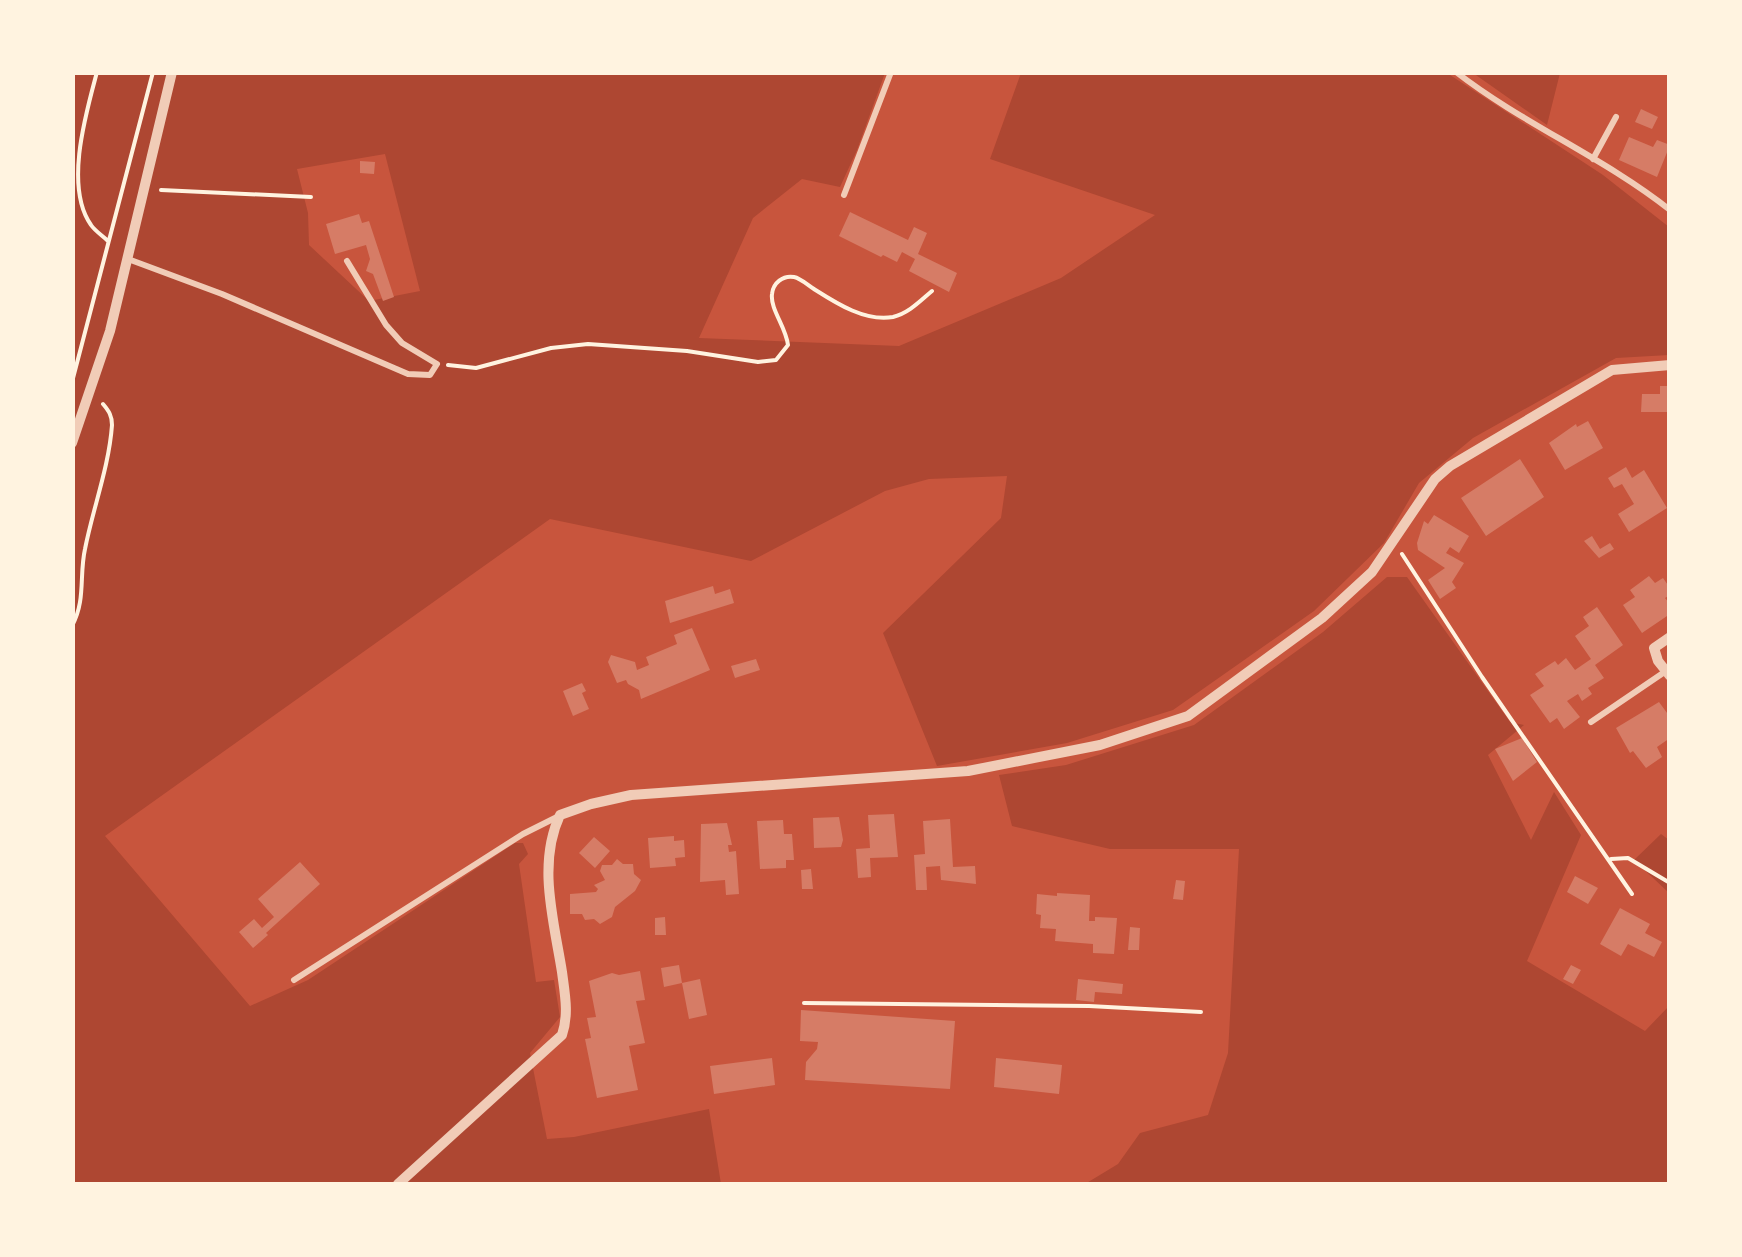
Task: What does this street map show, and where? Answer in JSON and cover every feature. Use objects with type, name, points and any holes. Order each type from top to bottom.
[{"type":"street","points":[[72,443],[110,331],[172,72]]},
{"type":"street","points":[[398,1184],[562,1035],[567,1007],[548,853],[560,816],[631,795],[968,771],[1100,744],[1188,716],[1322,618],[1372,572],[1416,504],[1450,466],[1612,370],[1670,365]]},
{"type":"street","points":[[1668,674],[1654,648],[1670,637]]},
{"type":"lane","points":[[844,196],[891,72]]},
{"type":"lane","points":[[1456,72],[1640,186],[1670,210]]},
{"type":"lane","points":[[1594,159],[1616,117]]},
{"type":"lane","points":[[128,260],[222,294],[408,374],[430,376],[437,364],[394,334],[346,261]]},
{"type":"lane","points":[[1591,722],[1668,674]]},
{"type":"lane","points":[[294,980],[492,853],[560,816]]},
{"type":"path","points":[[96,72],[78,143],[81,198],[90,224],[128,260]]},
{"type":"path","points":[[72,382],[153,72]]},
{"type":"path","points":[[145,189],[311,197]]},
{"type":"path","points":[[437,364],[476,368],[551,348],[588,344],[687,351],[758,362],[776,360],[788,344],[772,294],[782,277],[795,277],[840,305],[869,316],[892,317],[910,309],[932,291]]},
{"type":"path","points":[[72,626],[80,610],[83,555],[112,420],[108,408],[89,394]]},
{"type":"path","points":[[1394,542],[1632,894]]},
{"type":"path","points":[[1610,859],[1628,858],[1670,883]]},
{"type":"path","points":[[804,1002],[1089,1006],[1201,1012]]},
{"type":"shaded area","points":[[72,73],[885,73],[840,187],[802,179],[753,218],[699,338],[899,346],[1061,278],[1155,215],[990,159],[1021,73],[1447,73],[1603,175],[1669,227],[1669,355],[1616,358],[1473,438],[1419,483],[1384,543],[1314,611],[1173,710],[1067,743],[937,766],[883,633],[1001,518],[1007,476],[929,479],[885,491],[751,561],[550,519],[105,836],[250,1006],[308,980],[515,843],[523,843],[528,854],[519,864],[536,982],[554,980],[560,1017],[530,1053],[547,1139],[709,1109],[721,1184],[73,1184]],"holes":[[[385,154],[420,291],[369,301],[309,245],[308,213],[297,169]]]},
{"type":"shaded area","points":[[1473,73],[1560,73],[1547,125]]},
{"type":"shaded area","points":[[1387,577],[1407,577],[1510,722],[1524,725],[1488,755],[1531,840],[1554,792],[1581,835],[1527,961],[1645,1031],[1669,1006],[1669,1184],[1085,1184],[1118,1164],[1140,1133],[1208,1115],[1228,1053],[1239,849],[1110,849],[1012,826],[999,775],[1066,765],[1194,725],[1323,632]]},
{"type":"shaded area","points":[[1661,834],[1669,840],[1669,893],[1634,860]]},
{"type":"building","points":[[1641,109],[1658,117],[1652,129],[1635,122]]},
{"type":"building","points":[[1629,137],[1653,147],[1657,140],[1670,145],[1657,177],[1619,160]]},
{"type":"building","points":[[360,161],[375,162],[374,174],[360,173]]},
{"type":"building","points":[[850,212],[908,240],[914,227],[927,233],[918,254],[957,273],[949,292],[909,271],[915,259],[902,252],[897,262],[839,236]]},
{"type":"building","points":[[359,214],[362,223],[369,221],[394,297],[383,301],[373,274],[366,271],[370,259],[366,245],[335,254],[326,224]]},
{"type":"building","points":[[1660,386],[1670,386],[1670,412],[1641,412],[1642,394],[1660,394]]},
{"type":"building","points":[[1588,421],[1603,448],[1565,470],[1549,443],[1576,424],[1577,427]]},
{"type":"building","points":[[1520,459],[1544,497],[1486,536],[1461,498]]},
{"type":"building","points":[[1626,467],[1632,478],[1644,470],[1667,508],[1629,532],[1618,514],[1634,504],[1622,484],[1614,488],[1608,478]]},
{"type":"building","points":[[1434,515],[1469,536],[1459,553],[1450,547],[1446,553],[1464,563],[1452,582],[1456,588],[1440,599],[1428,580],[1445,568],[1418,550],[1417,543],[1424,521],[1428,524]]},
{"type":"building","points":[[1592,536],[1600,549],[1610,543],[1614,549],[1599,558],[1584,541]]},
{"type":"building","points":[[1649,576],[1655,583],[1663,578],[1670,588],[1670,595],[1665,598],[1670,614],[1642,633],[1623,605],[1635,597],[1630,590]]},
{"type":"building","points":[[713,586],[715,594],[730,589],[734,603],[670,623],[665,601]]},
{"type":"building","points":[[1597,607],[1623,645],[1595,665],[1604,678],[1588,688],[1592,694],[1582,701],[1578,694],[1567,701],[1580,717],[1564,729],[1557,718],[1550,723],[1530,695],[1544,686],[1535,674],[1566,658],[1575,670],[1591,659],[1575,636],[1589,626],[1583,617]]},
{"type":"building","points":[[692,628],[710,670],[641,699],[639,690],[626,680],[617,683],[608,662],[611,655],[635,662],[637,670],[649,665],[646,657],[677,644],[674,635]]},
{"type":"building","points":[[756,659],[760,670],[735,678],[731,666]]},
{"type":"building","points":[[582,683],[589,709],[573,716],[563,691]]},
{"type":"building","points":[[1659,702],[1670,717],[1670,738],[1657,747],[1662,757],[1646,768],[1633,751],[1630,753],[1616,728]]},
{"type":"building","points":[[1522,738],[1537,762],[1513,781],[1495,749]]},
{"type":"building","points":[[894,814],[898,857],[870,858],[871,877],[858,878],[856,849],[870,848],[868,815]]},
{"type":"building","points":[[839,817],[841,847],[814,848],[813,818]]},
{"type":"building","points":[[950,819],[953,867],[975,866],[976,884],[941,880],[940,866],[926,867],[927,890],[916,890],[914,855],[925,854],[923,821]]},
{"type":"building","points":[[783,820],[784,834],[792,834],[794,860],[786,860],[786,868],[760,869],[757,821]]},
{"type":"building","points":[[727,823],[732,845],[728,845],[729,852],[736,851],[739,894],[726,895],[725,880],[700,882],[701,824]]},
{"type":"building","points":[[674,836],[674,841],[684,840],[685,857],[675,858],[676,866],[650,868],[648,838]]},
{"type":"building","points":[[594,837],[610,851],[595,868],[579,853]]},
{"type":"building","points":[[617,859],[633,864],[634,874],[641,880],[635,891],[615,907],[612,917],[600,924],[594,919],[585,920],[582,914],[570,914],[570,894],[596,892],[594,885],[605,880],[600,871],[602,865],[612,865]]},
{"type":"building","points":[[300,862],[320,884],[253,948],[239,932],[254,919],[262,928],[274,917],[258,899]]},
{"type":"building","points":[[811,869],[813,889],[802,889],[801,870]]},
{"type":"building","points":[[1575,876],[1598,888],[1588,904],[1567,892]]},
{"type":"building","points":[[1176,880],[1185,881],[1183,900],[1173,899]]},
{"type":"building","points":[[1037,894],[1090,895],[1089,921],[1095,921],[1095,917],[1117,918],[1114,954],[1093,953],[1093,944],[1055,941],[1056,929],[1040,928]]},
{"type":"building","points":[[1620,908],[1650,924],[1645,933],[1662,942],[1654,957],[1628,944],[1621,956],[1600,944]]},
{"type":"building","points":[[665,917],[666,935],[655,935],[655,918]]},
{"type":"building","points":[[1130,927],[1140,928],[1139,950],[1128,950]]},
{"type":"building","points":[[679,965],[682,983],[664,987],[661,968]]},
{"type":"building","points":[[1571,965],[1581,970],[1573,984],[1563,979]]},
{"type":"building","points":[[640,971],[645,1000],[636,1001],[645,1043],[629,1046],[638,1090],[597,1098],[585,1039],[591,1038],[587,1018],[596,1017],[589,981],[612,973]]},
{"type":"building","points":[[700,979],[707,1015],[689,1019],[682,983]]},
{"type":"building","points":[[1078,979],[1123,984],[1122,994],[1095,992],[1094,1002],[1076,1000]]},
{"type":"building","points":[[801,1010],[955,1021],[950,1089],[805,1080],[806,1062],[818,1042],[800,1041]]},
{"type":"building","points":[[772,1058],[775,1085],[714,1094],[710,1066]]},
{"type":"building","points":[[996,1058],[1062,1065],[1059,1094],[994,1087]]}]
